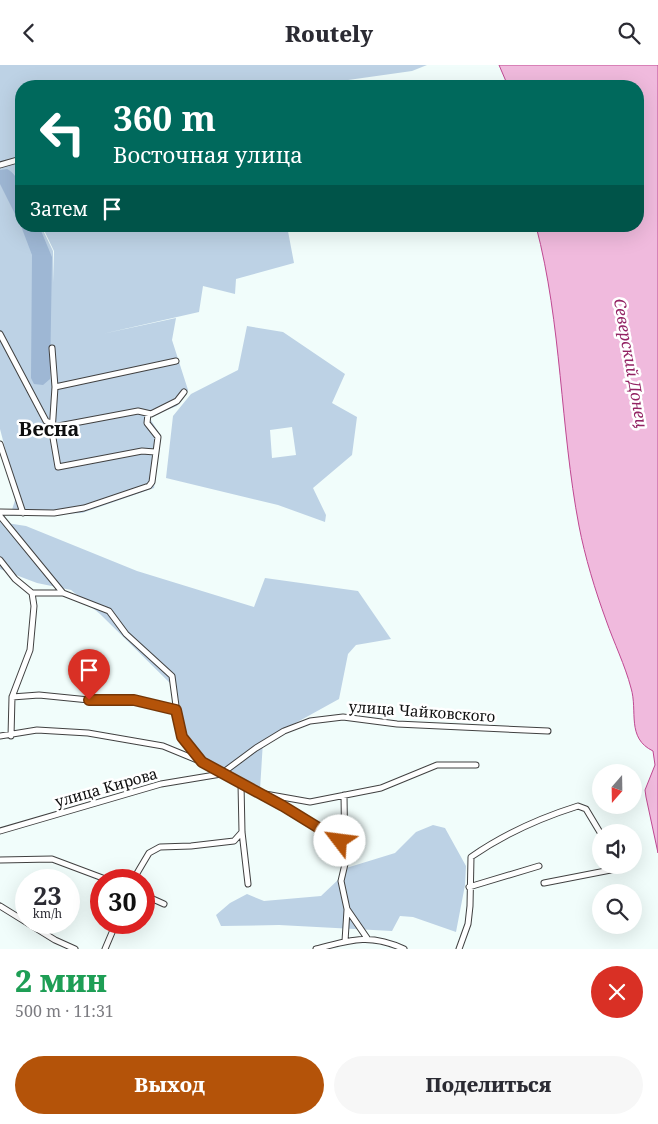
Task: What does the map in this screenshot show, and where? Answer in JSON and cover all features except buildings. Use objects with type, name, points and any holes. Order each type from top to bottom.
[{"type":"street","points":[[0,165],[15,161]]},
{"type":"street","points":[[0,334],[46,421],[52,425],[138,411],[148,414],[177,401],[184,391]]},
{"type":"street","points":[[52,348],[54,387],[52,425],[58,467],[142,451],[155,452]]},
{"type":"street","points":[[54,387],[176,361]]},
{"type":"street","points":[[0,512],[54,513],[84,509],[145,488],[152,483],[158,437],[147,423],[148,414]]},
{"type":"street","points":[[0,444],[23,513]]},
{"type":"street","points":[[0,516],[63,593]]},
{"type":"street","points":[[0,559],[15,579],[32,593],[63,593],[109,611],[126,634],[172,676],[176,710],[182,737],[202,762]]},
{"type":"street","points":[[11,735],[12,697],[30,650],[34,606],[32,593]]},
{"type":"street","points":[[12,697],[39,695],[89,700],[134,700],[176,710]]},
{"type":"street","name":"улица Чайковского","points":[[221,774],[256,748],[284,731],[310,721],[359,718],[397,724],[548,731]]},
{"type":"street","points":[[0,736],[37,730],[88,733],[164,746],[202,762],[221,774],[260,793],[336,838],[344,846]]},
{"type":"street","points":[[260,793],[310,802],[381,788],[437,765],[476,765]]},
{"type":"street","name":"улица Кирова","points":[[0,831],[161,784],[221,774]]},
{"type":"street","points":[[241,784],[242,832],[248,884]]},
{"type":"street","points":[[344,795],[344,864],[341,881],[347,909],[345,941]]},
{"type":"street","points":[[459,949],[469,915],[471,857],[502,837],[540,818],[578,806],[583,807],[594,824]]},
{"type":"street","points":[[139,869],[148,853],[160,847],[191,846],[234,841],[242,832]]},
{"type":"street","points":[[0,860],[52,859],[90,873]]},
{"type":"street","points":[[469,887],[539,866]]},
{"type":"street","points":[[544,883],[592,872]]},
{"type":"street","points":[[155,899],[164,903]]},
{"type":"street","points":[[0,906],[55,940],[75,949]]},
{"type":"street","points":[[347,909],[367,938]]},
{"type":"street","points":[[105,949],[111,934]]},
{"type":"street","points":[[316,949],[336,946],[345,941],[367,938],[391,943],[404,949]]},
{"type":"shaded area","points":[[0,65],[427,65],[412,71],[348,80],[15,80],[15,232],[44,232],[53,251],[53,283],[54,251],[45,232],[288,232],[294,263],[236,279],[235,294],[203,286],[199,312],[102,334],[176,318],[172,340],[188,390],[177,406],[149,417],[161,436],[154,488],[82,513],[10,516],[17,494],[0,429]]},
{"type":"shaded area","points":[[7,169],[15,177],[15,214],[0,184],[0,170]]},
{"type":"shaded area","points":[[23,232],[42,232],[52,257],[50,379],[43,385],[34,384],[31,378],[32,255]]},
{"type":"shaded area","points":[[247,326],[283,332],[345,374],[332,403],[357,417],[352,455],[313,488],[326,515],[325,522],[278,505],[166,478],[173,416],[191,394],[238,370]],"holes":[[[292,427],[296,455],[272,458],[270,430]]]},
{"type":"shaded area","points":[[0,522],[26,526],[137,571],[254,607],[265,578],[358,591],[391,639],[356,645],[348,654],[339,699],[263,741],[260,790],[206,761],[188,739],[182,722],[177,690],[100,614],[71,590],[37,583],[0,569]]},
{"type":"shaded area","points":[[433,825],[445,828],[466,866],[465,885],[456,932],[413,917],[400,916],[392,931],[279,925],[221,926],[216,915],[230,903],[247,894],[264,901],[321,896],[340,878],[343,869],[395,853],[416,832]]},
{"type":"water","name":"Северский Донец","points":[[499,65],[658,65],[658,853],[645,790],[655,765],[653,751],[639,739],[636,731],[631,688],[594,585],[579,526],[568,451],[551,301],[537,232],[644,232],[644,80],[505,80]]},
{"type":"district","name":"Весна","points":[[49,428]]},
{"type":"route","points":[[89,700],[134,700],[176,710],[182,737],[202,762],[283,806],[311,825],[340,841]]}]
